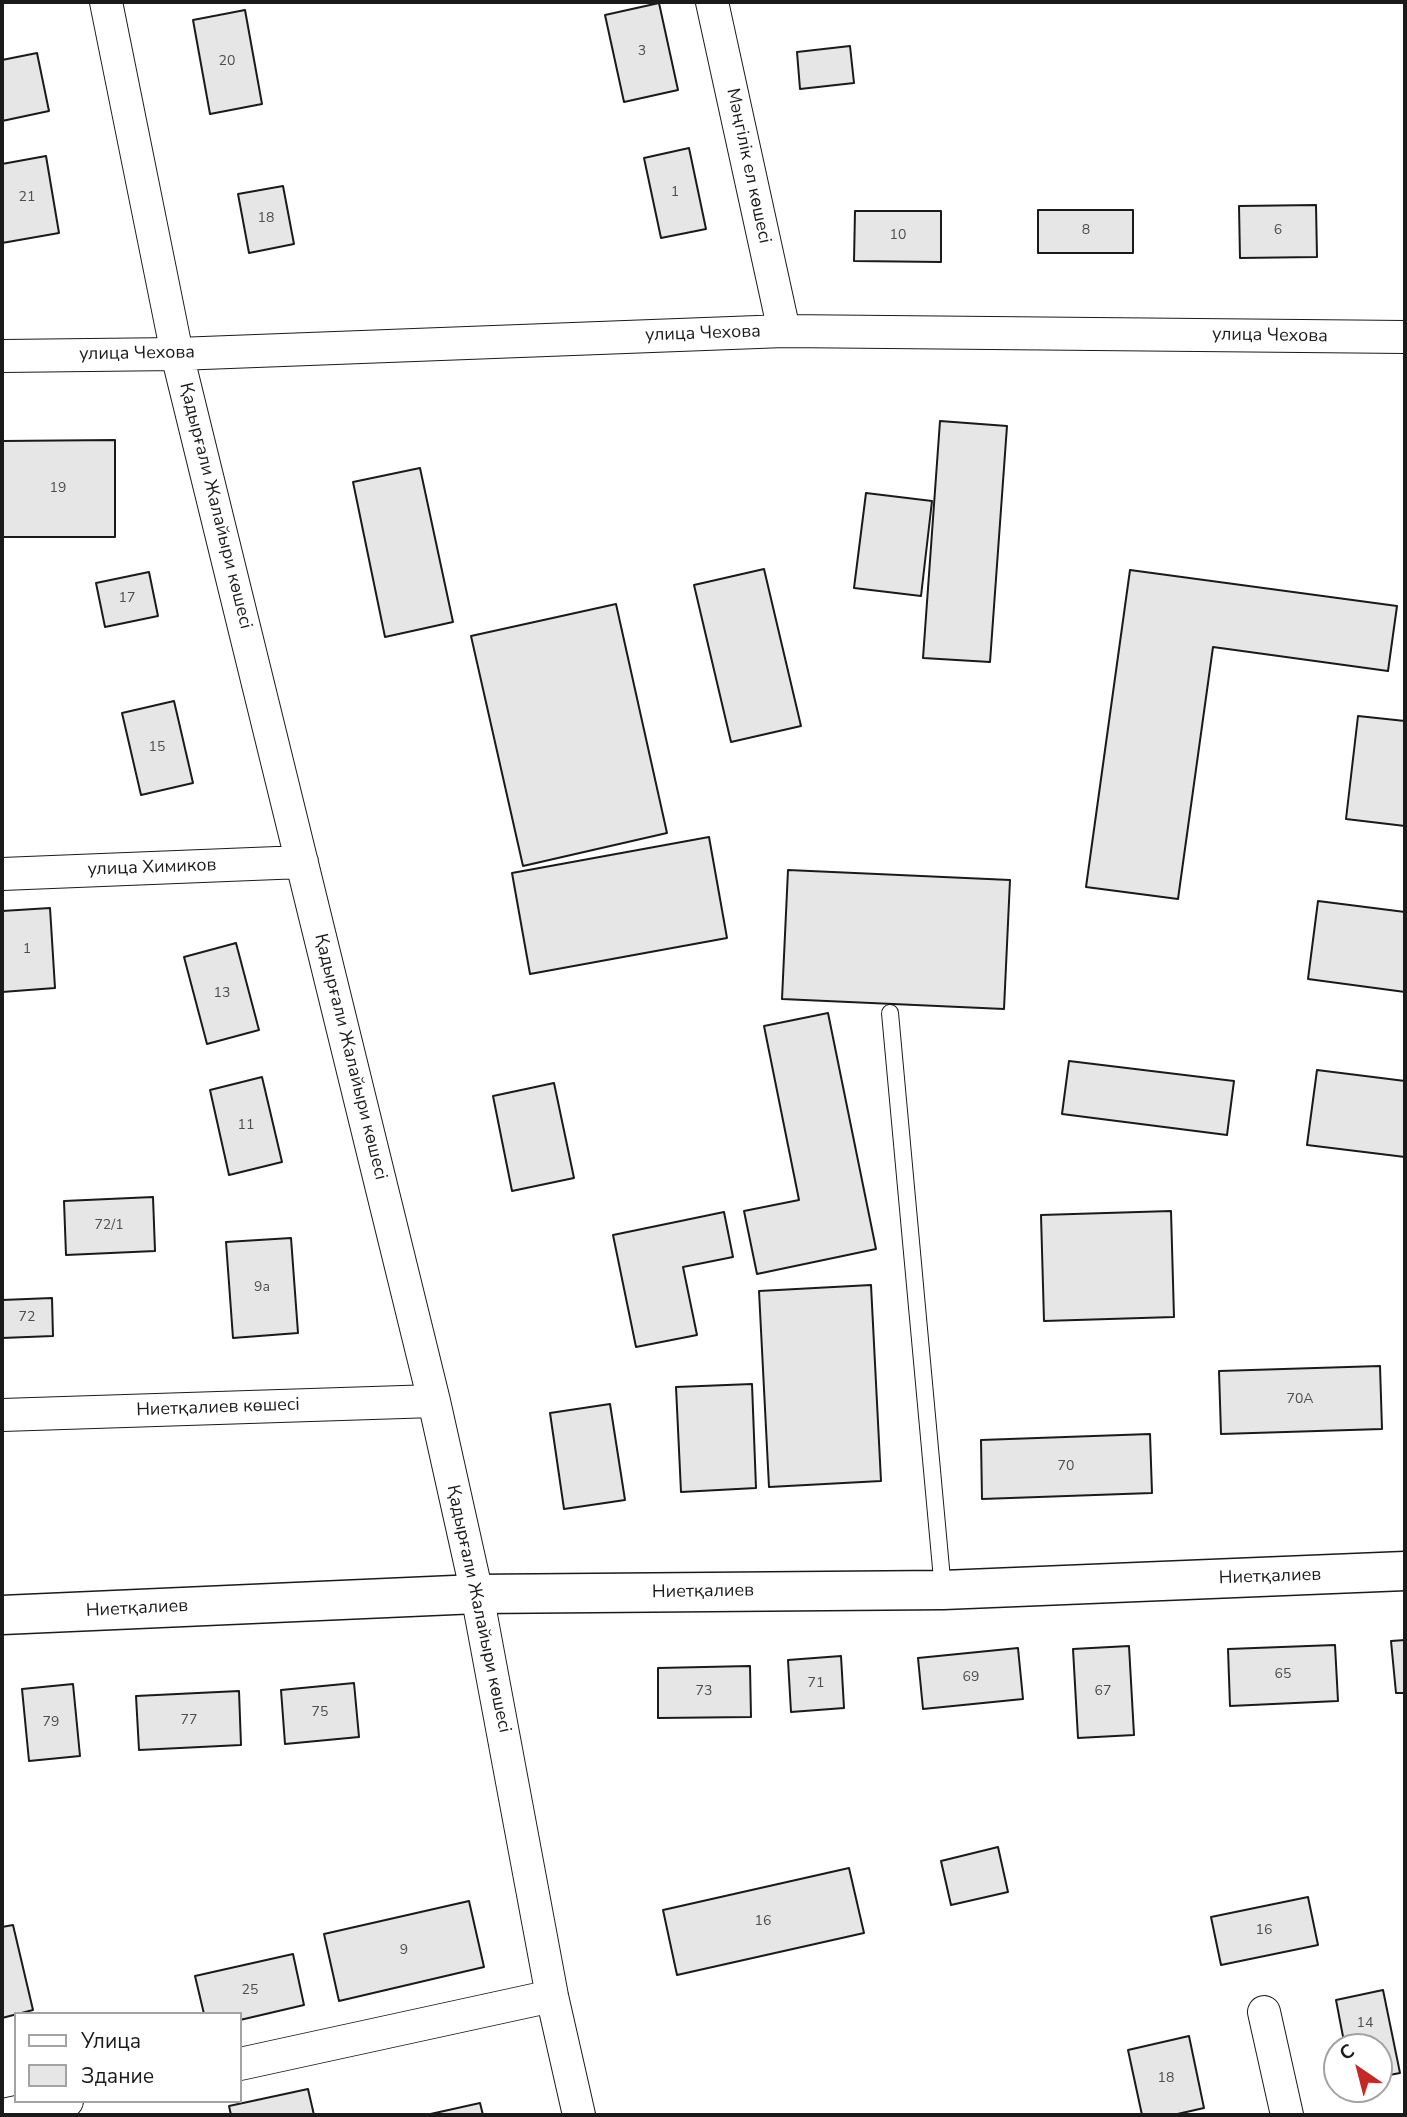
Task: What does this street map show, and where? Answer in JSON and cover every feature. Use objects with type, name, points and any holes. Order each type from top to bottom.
[{"type":"street","name":"Қадырғали Жалайыри көшесі","points":[[106,2],[177,354],[434,1401],[477,1594],[552,1996],[579,2115]]},
{"type":"street","name":"Мәңгілік ел көшесі","points":[[712,2],[783,331]]},
{"type":"street","name":"улица Чехова","points":[[2,356],[177,354],[783,331],[1405,337]]},
{"type":"street","name":"улица Химиков","points":[[2,874],[302,862]]},
{"type":"street","name":"Ниетқалиев көшесі","points":[[2,1415],[434,1401]]},
{"type":"street","name":"Ниетқалиев","points":[[2,1615],[477,1594],[943,1590],[1405,1571]]},
{"type":"street","points":[[242,2064],[552,1996]]},
{"type":"street","points":[[1264,2012],[1287,2115]]},
{"type":"street","points":[[3,2115],[58,2103]]},
{"type":"lane","points":[[890,1013],[943,1590]]},
{"type":"building","points":[[659,3],[678,90],[624,102],[605,15]]},
{"type":"building","points":[[245,10],[262,104],[210,114],[193,20]]},
{"type":"building","points":[[850,46],[854,83],[800,89],[797,52]]},
{"type":"building","points":[[37,53],[49,111],[2,121],[2,60]]},
{"type":"building","points":[[689,148],[706,229],[661,238],[644,158]]},
{"type":"building","points":[[46,156],[59,233],[2,243],[2,164]]},
{"type":"building","points":[[283,186],[294,244],[249,253],[238,194]]},
{"type":"building","points":[[1316,205],[1317,257],[1240,258],[1239,206]]},
{"type":"building","points":[[1038,210],[1133,210],[1133,253],[1038,253]]},
{"type":"building","points":[[855,211],[941,211],[941,262],[854,261]]},
{"type":"building","points":[[940,421],[1007,426],[990,662],[923,658]]},
{"type":"building","points":[[115,440],[115,537],[2,537],[2,441]]},
{"type":"building","points":[[420,468],[453,622],[385,637],[353,482]]},
{"type":"building","points":[[866,493],[932,501],[921,596],[854,588]]},
{"type":"building","points":[[764,569],[801,726],[731,742],[694,585]]},
{"type":"building","points":[[1130,570],[1397,606],[1388,671],[1213,647],[1178,899],[1086,887]]},
{"type":"building","points":[[149,572],[158,616],[105,627],[96,583]]},
{"type":"building","points":[[616,604],[667,833],[523,866],[471,636]]},
{"type":"building","points":[[174,701],[193,783],[141,795],[122,713]]},
{"type":"building","points":[[1358,716],[1405,721],[1405,826],[1346,819]]},
{"type":"building","points":[[709,837],[727,938],[530,974],[512,873]]},
{"type":"building","points":[[788,870],[1010,880],[1004,1009],[782,999]]},
{"type":"building","points":[[1318,901],[1405,912],[1405,992],[1308,979]]},
{"type":"building","points":[[50,908],[55,988],[2,992],[2,911]]},
{"type":"building","points":[[236,943],[259,1030],[207,1044],[184,957]]},
{"type":"building","points":[[828,1013],[876,1249],[757,1274],[744,1211],[799,1200],[764,1026]]},
{"type":"building","points":[[1069,1061],[1234,1081],[1227,1135],[1062,1114]]},
{"type":"building","points":[[1317,1070],[1405,1081],[1405,1157],[1307,1145]]},
{"type":"building","points":[[262,1077],[282,1162],[229,1175],[210,1090]]},
{"type":"building","points":[[554,1083],[574,1178],[512,1191],[493,1096]]},
{"type":"building","points":[[153,1197],[155,1251],[66,1255],[64,1201]]},
{"type":"building","points":[[1171,1211],[1174,1317],[1044,1321],[1041,1215]]},
{"type":"building","points":[[724,1212],[733,1257],[683,1267],[697,1335],[636,1347],[613,1235]]},
{"type":"building","points":[[291,1238],[298,1333],[233,1338],[226,1242]]},
{"type":"building","points":[[871,1285],[881,1481],[769,1487],[759,1291]]},
{"type":"building","points":[[52,1298],[53,1336],[2,1338],[2,1300]]},
{"type":"building","points":[[1380,1366],[1382,1429],[1221,1434],[1219,1371]]},
{"type":"building","points":[[752,1384],[756,1488],[681,1492],[676,1387]]},
{"type":"building","points":[[610,1404],[625,1500],[564,1509],[550,1413]]},
{"type":"building","points":[[1150,1434],[1152,1493],[982,1499],[981,1440]]},
{"type":"building","points":[[1405,1640],[1405,1693],[1396,1693],[1391,1641]]},
{"type":"building","points":[[1335,1645],[1338,1701],[1230,1706],[1228,1649]]},
{"type":"building","points":[[1129,1646],[1134,1735],[1078,1738],[1073,1649]]},
{"type":"building","points":[[1018,1648],[1023,1699],[923,1709],[918,1658]]},
{"type":"building","points":[[841,1656],[844,1708],[791,1712],[788,1660]]},
{"type":"building","points":[[750,1666],[751,1717],[658,1718],[658,1668]]},
{"type":"building","points":[[354,1683],[359,1737],[285,1744],[281,1690]]},
{"type":"building","points":[[73,1684],[80,1756],[29,1761],[22,1689]]},
{"type":"building","points":[[239,1691],[241,1745],[139,1750],[136,1696]]},
{"type":"building","points":[[998,1847],[1008,1892],[951,1905],[941,1861]]},
{"type":"building","points":[[849,1868],[864,1933],[677,1975],[663,1910]]},
{"type":"building","points":[[1308,1897],[1318,1945],[1221,1965],[1211,1917]]},
{"type":"building","points":[[469,1901],[484,1967],[339,2001],[324,1934]]},
{"type":"building","points":[[13,1925],[33,2010],[14,2012],[14,2015],[2,2018],[2,1927]]},
{"type":"building","points":[[293,1954],[304,2005],[242,2020],[242,2012],[204,2012],[195,1976]]},
{"type":"building","points":[[1383,1990],[1392,2033],[1342,2033],[1336,2000]]},
{"type":"building","points":[[1189,2036],[1204,2108],[1173,2115],[1142,2115],[1128,2050]]},
{"type":"building","points":[[1393,2039],[1400,2073],[1393,2074]]},
{"type":"building","points":[[308,2089],[314,2115],[231,2115],[229,2106]]},
{"type":"building","points":[[480,2103],[483,2115],[426,2115]]}]
